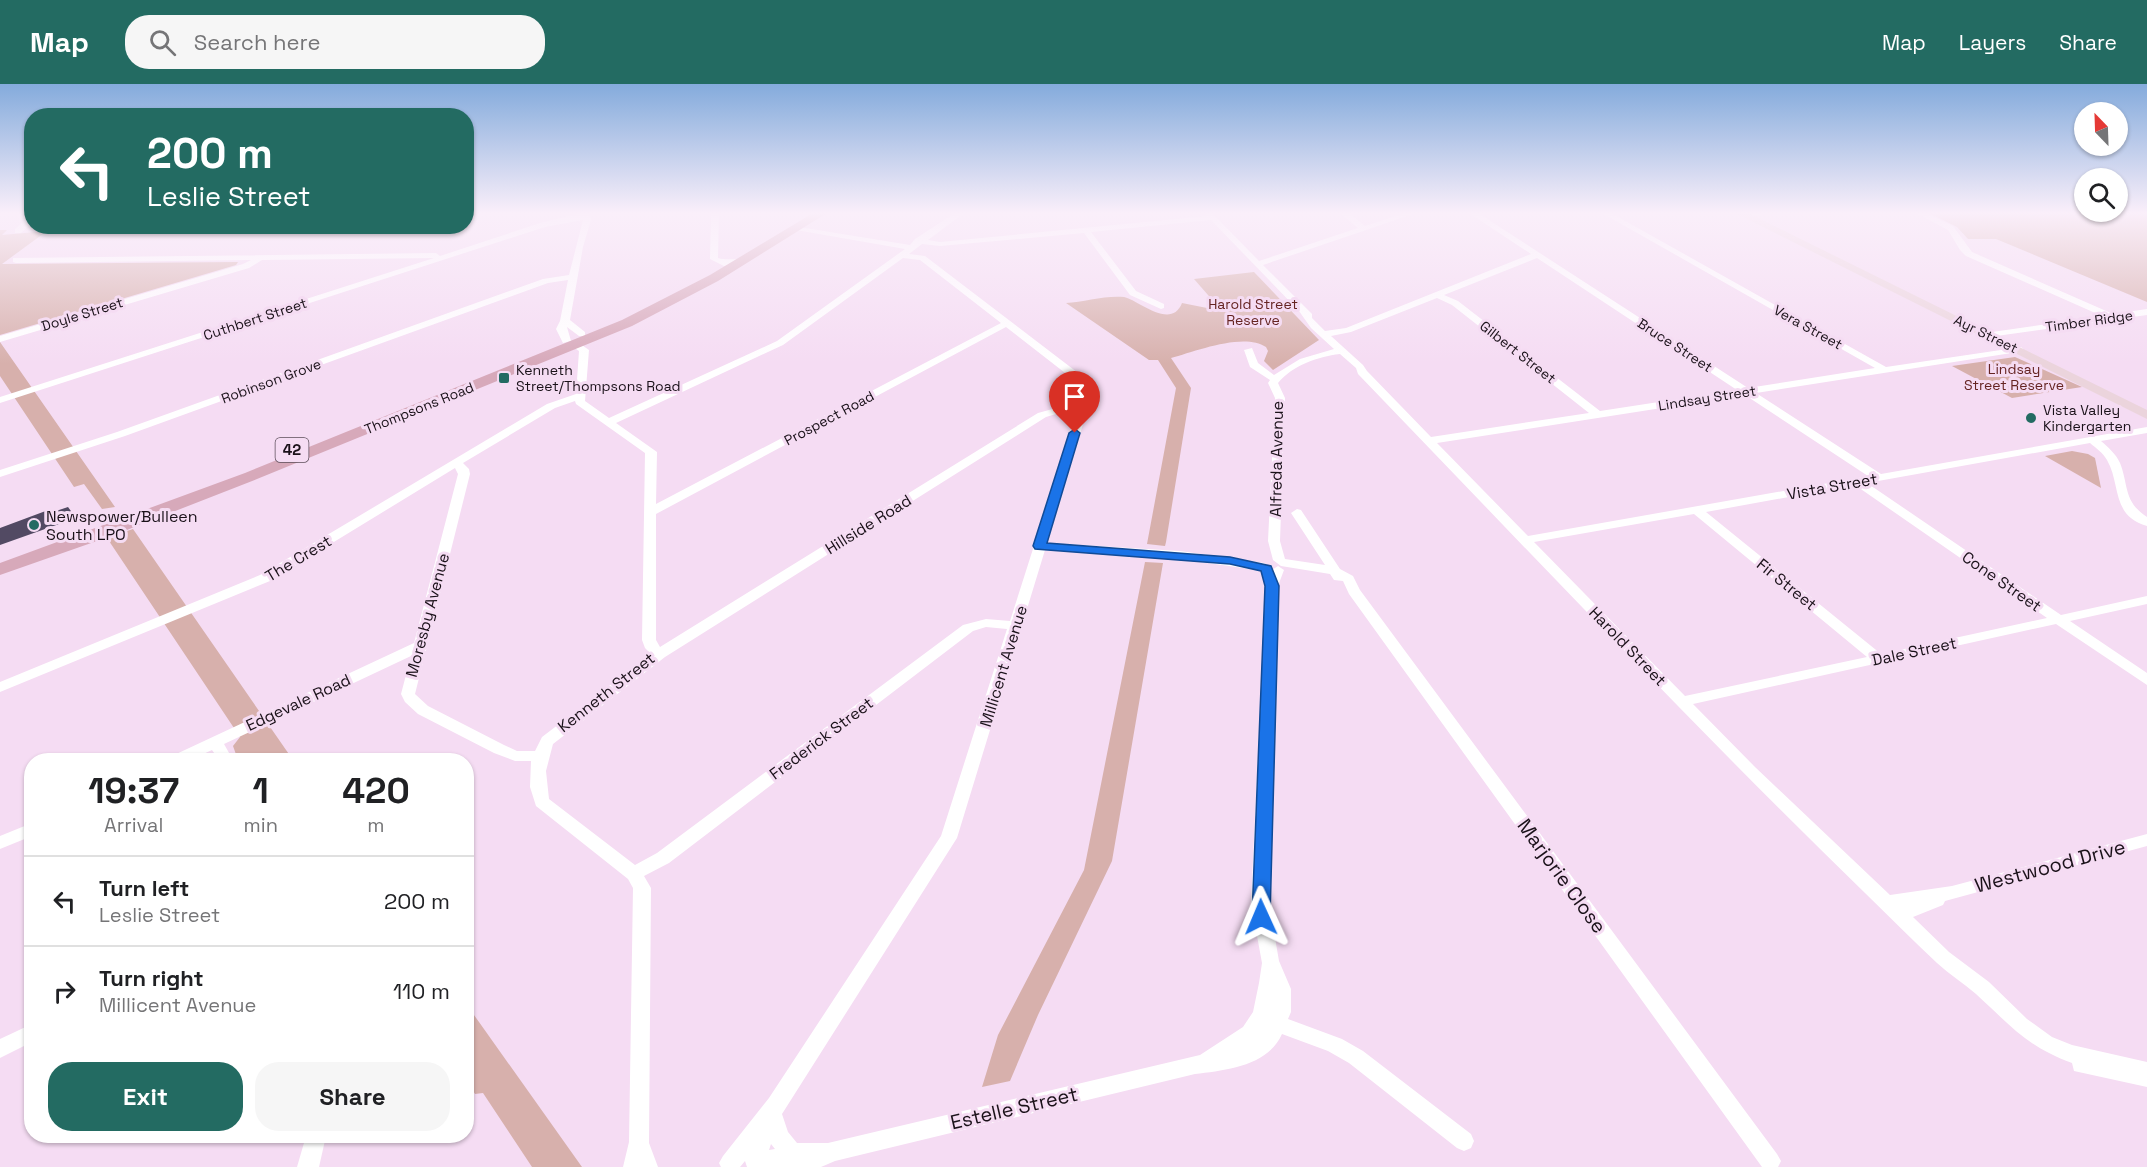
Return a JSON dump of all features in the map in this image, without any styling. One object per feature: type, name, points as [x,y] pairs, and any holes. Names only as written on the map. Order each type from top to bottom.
[{"type":"main road","name":"Thompsons Road","points":[[0,569],[231,484],[575,340],[649,305],[723,264]]},
{"type":"main road","name":"Thompsons Road","points":[[0,560],[232,475],[665,305],[732,264]]},
{"type":"street","name":"Doyle Street","points":[[0,339],[251,264]]},
{"type":"street","name":"Cuthbert Street","points":[[0,400],[424,264]]},
{"type":"street","points":[[575,264],[565,321],[560,332],[575,340]]},
{"type":"street","points":[[609,422],[780,343],[890,264]]},
{"type":"street","name":"Millicent Avenue","points":[[728,1165],[774,1110],[949,838],[1088,391],[1084,383],[927,264]]},
{"type":"street","points":[[1111,264],[1133,293],[1161,306]]},
{"type":"street","name":"Harold Street","points":[[1257,264],[1304,312],[1314,326],[1341,350],[1346,359],[1362,372],[1762,784],[1943,957]]},
{"type":"street","points":[[1325,334],[1351,333],[1361,324],[1515,264]]},
{"type":"street","name":"Bruce Street","points":[[1550,264],[1878,477]]},
{"type":"street","name":"Vera Street","points":[[1696,264],[1885,370]]},
{"type":"street","name":"Ayr Street","points":[[1843,264],[2147,414]]},
{"type":"street","points":[[1992,264],[2112,317]]},
{"type":"street","name":"Robinson Grove","points":[[0,474],[132,430],[541,284],[572,278]]},
{"type":"street","name":"Gilbert Street","points":[[1435,294],[1455,303],[1599,415]]},
{"type":"street","name":"Timber Ridge","points":[[1989,335],[2147,312]]},
{"type":"street","points":[[565,321],[575,340],[584,350],[579,396]]},
{"type":"street","name":"Prospect Road","points":[[651,512],[1006,324]]},
{"type":"street","name":"Alfreda Avenue","points":[[1250,350],[1249,356],[1260,372],[1275,379]]},
{"type":"street","name":"Alfreda Avenue","points":[[1272,565],[1280,398],[1273,386],[1275,379],[1307,359],[1322,353],[1341,350]]},
{"type":"street","name":"Lindsay Street","points":[[1428,441],[2014,350]]},
{"type":"street","name":"Kenneth Street","points":[[579,396],[582,404],[651,452],[649,640],[652,648],[660,654],[561,727],[547,741],[540,756],[537,787],[542,802],[634,874]]},
{"type":"street","name":"The Crest","points":[[0,687],[256,583],[551,406],[579,396]]},
{"type":"street","name":"Hillside Road","points":[[660,654],[1042,415],[1056,411],[1081,411]]},
{"type":"street","name":"Vista Street","points":[[1525,540],[2144,430]]},
{"type":"street","points":[[2091,439],[2114,464],[2120,495],[2125,505],[2147,522]]},
{"type":"street","name":"Moresby Avenue","points":[[456,463],[463,469],[464,474],[408,689],[410,699],[415,705],[509,754],[521,757],[540,756]]},
{"type":"street","name":"Cone Street","points":[[1857,481],[2147,680]]},
{"type":"street","name":"Fir Street","points":[[1697,510],[1878,658]]},
{"type":"street","name":"Marjorie Close","points":[[1297,513],[1327,554],[1334,571],[1354,591],[1770,1161]]},
{"type":"street","points":[[1040,543],[1314,567],[1334,571]]},
{"type":"street","points":[[1272,565],[1260,903],[1270,961],[1282,989],[1283,1001],[1271,1021],[1335,1045],[1356,1057],[1464,1141]]},
{"type":"street","name":"Dale Street","points":[[1682,702],[2147,600]]},
{"type":"street","name":"Frederick Street","points":[[634,874],[663,858],[968,628],[986,623],[1015,626]]},
{"type":"street","name":"Edgevale Road","points":[[192,753],[420,646]]},
{"type":"street","points":[[215,742],[222,753]]},
{"type":"street","points":[[0,843],[24,832]]},
{"type":"street","name":"Westwood Drive","points":[[1892,909],[2147,840]]},
{"type":"street","points":[[634,874],[642,888],[644,903],[639,1142],[634,1167]]},
{"type":"street","points":[[1943,957],[1982,988],[2020,1025],[2045,1043],[2071,1054],[2147,1071]]},
{"type":"street","points":[[1943,957],[1971,990],[2034,1046],[2062,1060],[2147,1078]]},
{"type":"street","name":"Estelle Street","points":[[728,1165],[743,1160],[758,1164],[795,1160],[1195,1065],[1247,1055],[1270,1039],[1271,1021]]},
{"type":"street","points":[[0,1049],[24,1036]]},
{"type":"street","points":[[774,1110],[779,1138],[795,1160]]},
{"type":"street","name":"Millicent Avenue","points":[[758,1164],[774,1110]]},
{"type":"street","points":[[639,1142],[647,1167]]},
{"type":"street","points":[[308,1167],[313,1143]]},
{"type":"green space","points":[[0,264],[237,264],[236,265],[0,335]]},
{"type":"green space","points":[[2055,264],[2147,264],[2147,302]]},
{"type":"green space","name":"Harold Street Reserve","points":[[1254,272],[1319,340],[1273,370],[1264,361],[1268,351],[1266,347],[1245,341],[1206,347],[1171,358],[1191,388],[1165,546],[1147,544],[1176,388],[1158,360],[1149,360],[1066,303],[1124,297],[1162,314],[1177,311],[1182,303],[1222,311],[1194,279]]},
{"type":"green space","points":[[0,342],[115,507],[102,509],[84,484],[74,487],[0,376]]},
{"type":"green space","name":"Lindsay Street Reserve","points":[[2015,357],[2082,387],[2012,398],[1952,366]]},
{"type":"green space","points":[[2072,451],[2095,458],[2101,488],[2045,456]]},
{"type":"green space","points":[[133,529],[288,753],[236,753],[233,746],[240,737],[107,538]]},
{"type":"green space","points":[[1145,562],[1163,563],[1112,861],[1038,1015],[1010,1081],[982,1087],[998,1035],[1084,870]]},
{"type":"green space","points":[[474,1015],[582,1167],[532,1167],[483,1093],[475,1094]]},
{"type":"building","points":[[68,507],[76,518],[0,545],[0,528],[51,509],[53,512]]},
{"type":"place","name":"Kenneth Street/Thompsons Road","points":[[504,378]]},
{"type":"place","name":"Vista Valley Kindergarten","points":[[2031,418]]},
{"type":"place","name":"Newspower/Bulleen South LPO","points":[[34,525]]},
{"type":"route","points":[[1075,433],[1040,546],[1230,561],[1266,569],[1272,586],[1261,917]]}]
